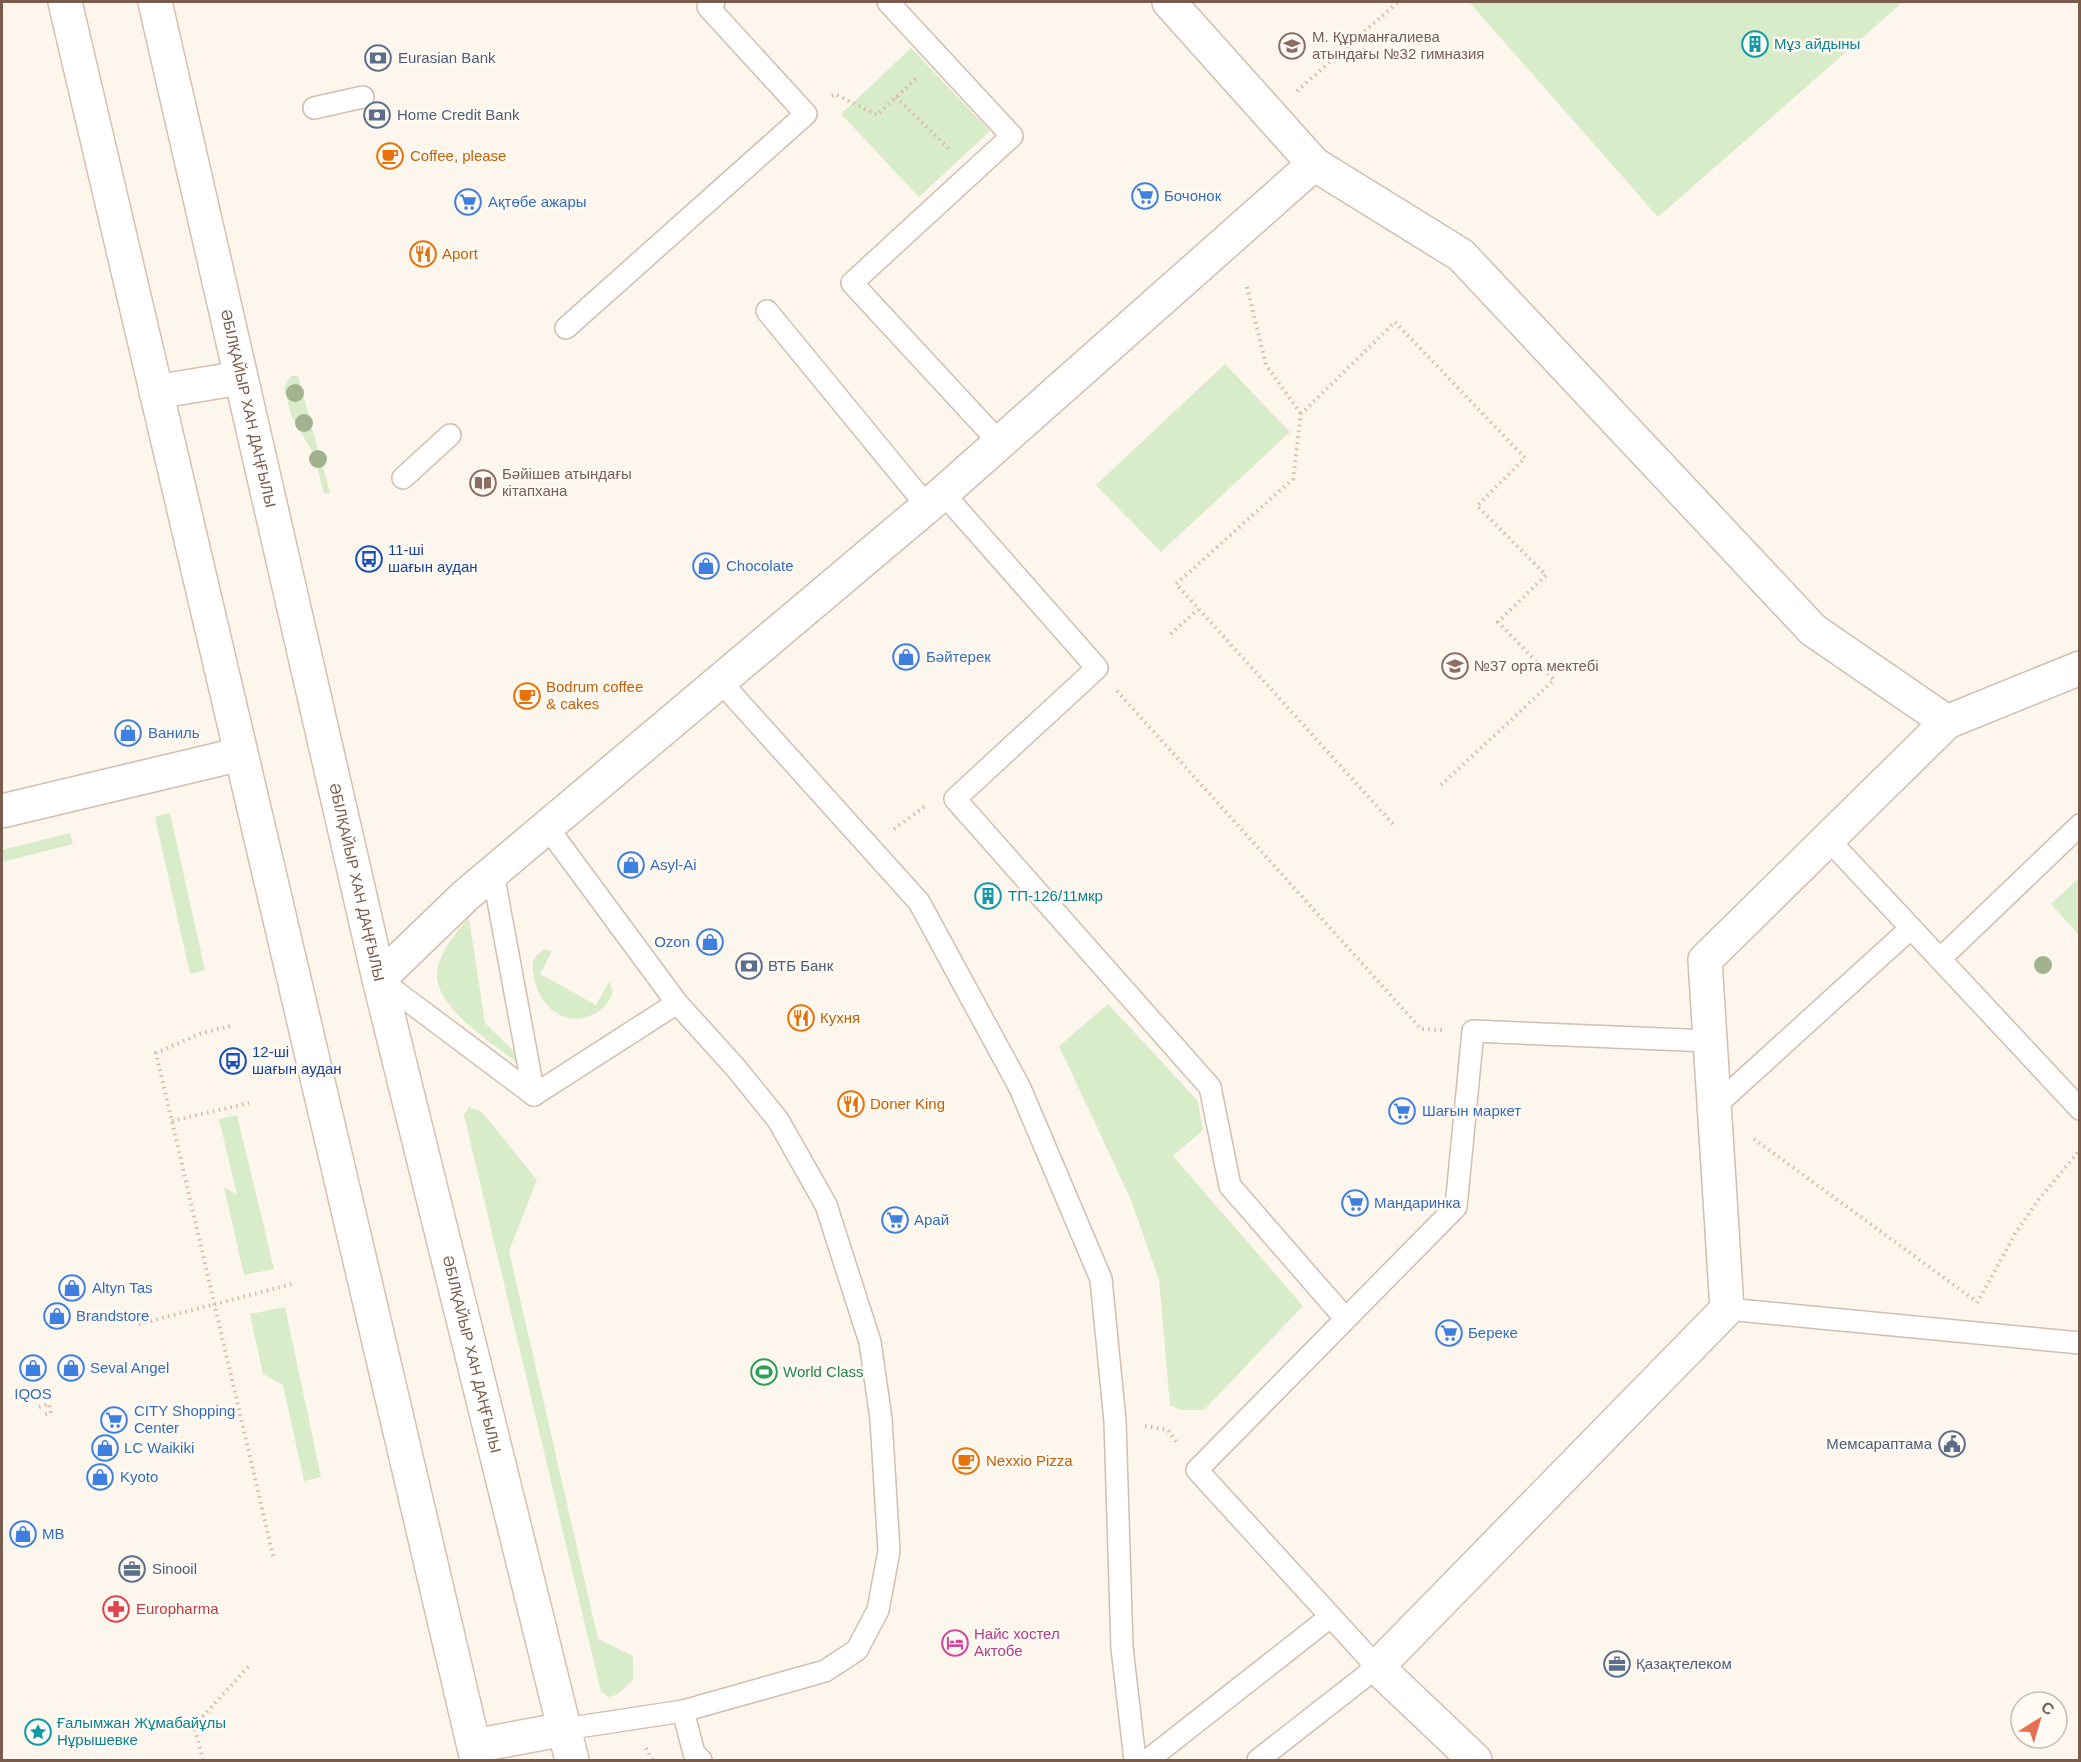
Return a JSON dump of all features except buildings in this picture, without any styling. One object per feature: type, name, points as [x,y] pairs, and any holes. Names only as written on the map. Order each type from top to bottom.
[{"type":"street","points":[[65,2],[475,1753],[565,1729]]},
{"type":"street","name":"ӘБІЛҚАЙЫР ХАН ДАҢҒЫЛЫ","points":[[155,2],[380,979],[572,1761]]},
{"type":"street","points":[[1168,2],[1314,164],[1461,255],[1813,630],[1947,722]]},
{"type":"street","points":[[380,979],[465,896],[935,500],[1314,164]]},
{"type":"street","points":[[156,392],[240,378]]},
{"type":"street","points":[[1475,1761],[1377,1667],[1727,1309],[1705,960],[1947,722],[2079,668]]},
{"type":"street","points":[[2,811],[241,753]]},
{"type":"lane","points":[[566,328],[806,114],[708,7],[714,2]]},
{"type":"lane","points":[[888,2],[1012,136],[852,283],[999,443]]},
{"type":"lane","points":[[314,108],[363,98]]},
{"type":"lane","points":[[767,312],[935,500],[1097,668],[955,799],[1210,1087],[1230,1186],[1345,1318]]},
{"type":"lane","points":[[403,478],[450,435]]},
{"type":"lane","points":[[720,681],[919,902],[1020,1088],[1101,1279],[1115,1421],[1122,1648],[1135,1761]]},
{"type":"lane","points":[[1940,959],[2079,825]]},
{"type":"lane","points":[[547,827],[677,1003],[735,1067],[778,1120],[826,1205],[870,1342],[881,1419],[889,1551],[878,1610],[857,1650],[825,1671],[683,1711],[565,1729]]},
{"type":"lane","points":[[1827,838],[2079,1109]]},
{"type":"lane","points":[[492,873],[534,1095]]},
{"type":"lane","points":[[1714,1107],[1911,928]]},
{"type":"lane","points":[[380,979],[534,1095]]},
{"type":"lane","points":[[534,1095],[677,1003]]},
{"type":"lane","points":[[1258,1761],[1377,1667],[1197,1470],[1456,1207],[1473,1031],[1709,1041]]},
{"type":"lane","points":[[1727,1309],[2079,1343]]},
{"type":"lane","points":[[1148,1761],[1330,1617]]},
{"type":"lane","points":[[683,1711],[694,1753],[701,1761]]},
{"type":"path","points":[[1270,115],[1398,2]]},
{"type":"path","points":[[806,114],[835,94],[877,115],[940,58]]},
{"type":"path","points":[[896,97],[972,172]]},
{"type":"path","points":[[1247,287],[1266,365],[1301,414]]},
{"type":"path","points":[[1394,824],[1176,584],[1293,479],[1301,414],[1395,322],[1525,458],[1477,506],[1546,575],[1498,622],[1554,680],[1441,785]]},
{"type":"path","points":[[1171,634],[1198,609]]},
{"type":"path","points":[[1097,668],[1421,1029],[1473,1031]]},
{"type":"path","points":[[870,847],[928,804],[955,799]]},
{"type":"path","points":[[231,1026],[202,1033],[156,1053],[274,1560]]},
{"type":"path","points":[[172,1121],[249,1103]]},
{"type":"path","points":[[1714,1107],[1771,1152],[1861,1215],[1977,1302]]},
{"type":"path","points":[[1961,1332],[2016,1234],[2033,1208],[2079,1150]]},
{"type":"path","points":[[139,1324],[292,1284]]},
{"type":"path","points":[[39,1407],[49,1404],[51,1413],[41,1415]]},
{"type":"path","points":[[1115,1421],[1168,1430],[1197,1470]]},
{"type":"path","points":[[203,1761],[194,1726],[249,1666]]},
{"type":"green space","points":[[1469,2],[1903,2],[1658,217]]},
{"type":"green space","points":[[911,48],[990,131],[919,197],[841,114]]},
{"type":"green space","points":[[1225,364],[1290,432],[1161,552],[1096,485]]},
{"type":"green space","points":[[291,376],[298,376],[330,493],[324,494],[314,455],[291,415],[284,387]]},
{"type":"green space","points":[[170,813],[205,970],[190,974],[155,817]]},
{"type":"green space","points":[[70,833],[73,844],[2,862],[2,850]]},
{"type":"green space","points":[[2079,878],[2079,935],[2051,904]]},
{"type":"green space","points":[[469,918],[485,1023],[521,1058],[518,1063],[481,1036],[455,1012],[439,987],[438,966],[444,951]]},
{"type":"green space","points":[[545,949],[552,951],[540,974],[596,1005],[609,982],[613,991],[606,1005],[592,1015],[573,1019],[556,1013],[549,1007],[538,991],[533,967],[537,954]]},
{"type":"green space","points":[[1108,1004],[1198,1101],[1203,1130],[1173,1156],[1303,1306],[1204,1410],[1181,1410],[1170,1405],[1159,1280],[1131,1200],[1059,1046]]},
{"type":"green space","points":[[469,1107],[482,1112],[537,1180],[509,1251],[598,1639],[633,1656],[633,1680],[618,1694],[609,1697],[601,1692],[464,1115]]},
{"type":"green space","points":[[237,1115],[274,1269],[244,1275],[224,1187],[237,1195],[219,1119]]},
{"type":"green space","points":[[285,1307],[321,1477],[304,1481],[283,1385],[263,1374],[250,1314]]},
{"type":"place","name":"Мұз айдыны","points":[[1755,44]]},
{"type":"place","name":"М. Құрманғалиева атындағы №32 гимназия","points":[[1292,46]]},
{"type":"place","name":"Eurasian Bank","points":[[378,58]]},
{"type":"place","name":"Home Credit Bank","points":[[377,115]]},
{"type":"place","name":"Coffee, please","points":[[390,156]]},
{"type":"place","name":"Бочонок","points":[[1145,196]]},
{"type":"place","name":"Ақтөбе ажары","points":[[468,202]]},
{"type":"place","name":"Aport","points":[[423,254]]},
{"type":"place","name":"Бәйішев атындағы кітапхана","points":[[483,483]]},
{"type":"place","name":"11-ші шағын аудан","points":[[369,559]]},
{"type":"place","name":"Chocolate","points":[[706,566]]},
{"type":"place","name":"Бәйтерек","points":[[906,657]]},
{"type":"place","name":"№37 орта мектебі","points":[[1455,666]]},
{"type":"place","name":"Bodrum coffee & cakes","points":[[527,696]]},
{"type":"place","name":"Ваниль","points":[[128,733]]},
{"type":"place","name":"Asyl-Ai","points":[[631,865]]},
{"type":"place","name":"ТП-126/11мкр","points":[[988,896]]},
{"type":"place","name":"Ozon","points":[[710,942]]},
{"type":"place","name":"ВТБ Банк","points":[[749,966]]},
{"type":"place","name":"Кухня","points":[[801,1018]]},
{"type":"place","name":"12-ші шағын аудан","points":[[233,1061]]},
{"type":"place","name":"Doner King","points":[[851,1104]]},
{"type":"place","name":"Шағын маркет","points":[[1402,1111]]},
{"type":"place","name":"Мандаринка","points":[[1355,1203]]},
{"type":"place","name":"Арай","points":[[895,1220]]},
{"type":"place","name":"Altyn Tas","points":[[72,1288]]},
{"type":"place","name":"Brandstore","points":[[57,1316]]},
{"type":"place","name":"Береке","points":[[1449,1333]]},
{"type":"place","name":"IQOS","points":[[33,1368]]},
{"type":"place","name":"Seval Angel","points":[[71,1368]]},
{"type":"place","name":"World Class","points":[[764,1372]]},
{"type":"place","name":"CITY Shopping Center","points":[[114,1420]]},
{"type":"place","name":"Мемсараптама","points":[[1952,1444]]},
{"type":"place","name":"LC Waikiki","points":[[105,1448]]},
{"type":"place","name":"Nexxio Pizza","points":[[966,1461]]},
{"type":"place","name":"Kyoto","points":[[100,1477]]},
{"type":"place","name":"MB","points":[[23,1534]]},
{"type":"place","name":"Sinooil","points":[[132,1569]]},
{"type":"place","name":"Europharma","points":[[116,1609]]},
{"type":"place","name":"Найс хостел Актобе","points":[[955,1643]]},
{"type":"place","name":"Қазақтелеком","points":[[1617,1664]]},
{"type":"place","name":"Ғалымжан Жұмабайұлы Нұрышевке","points":[[38,1732]]}]
